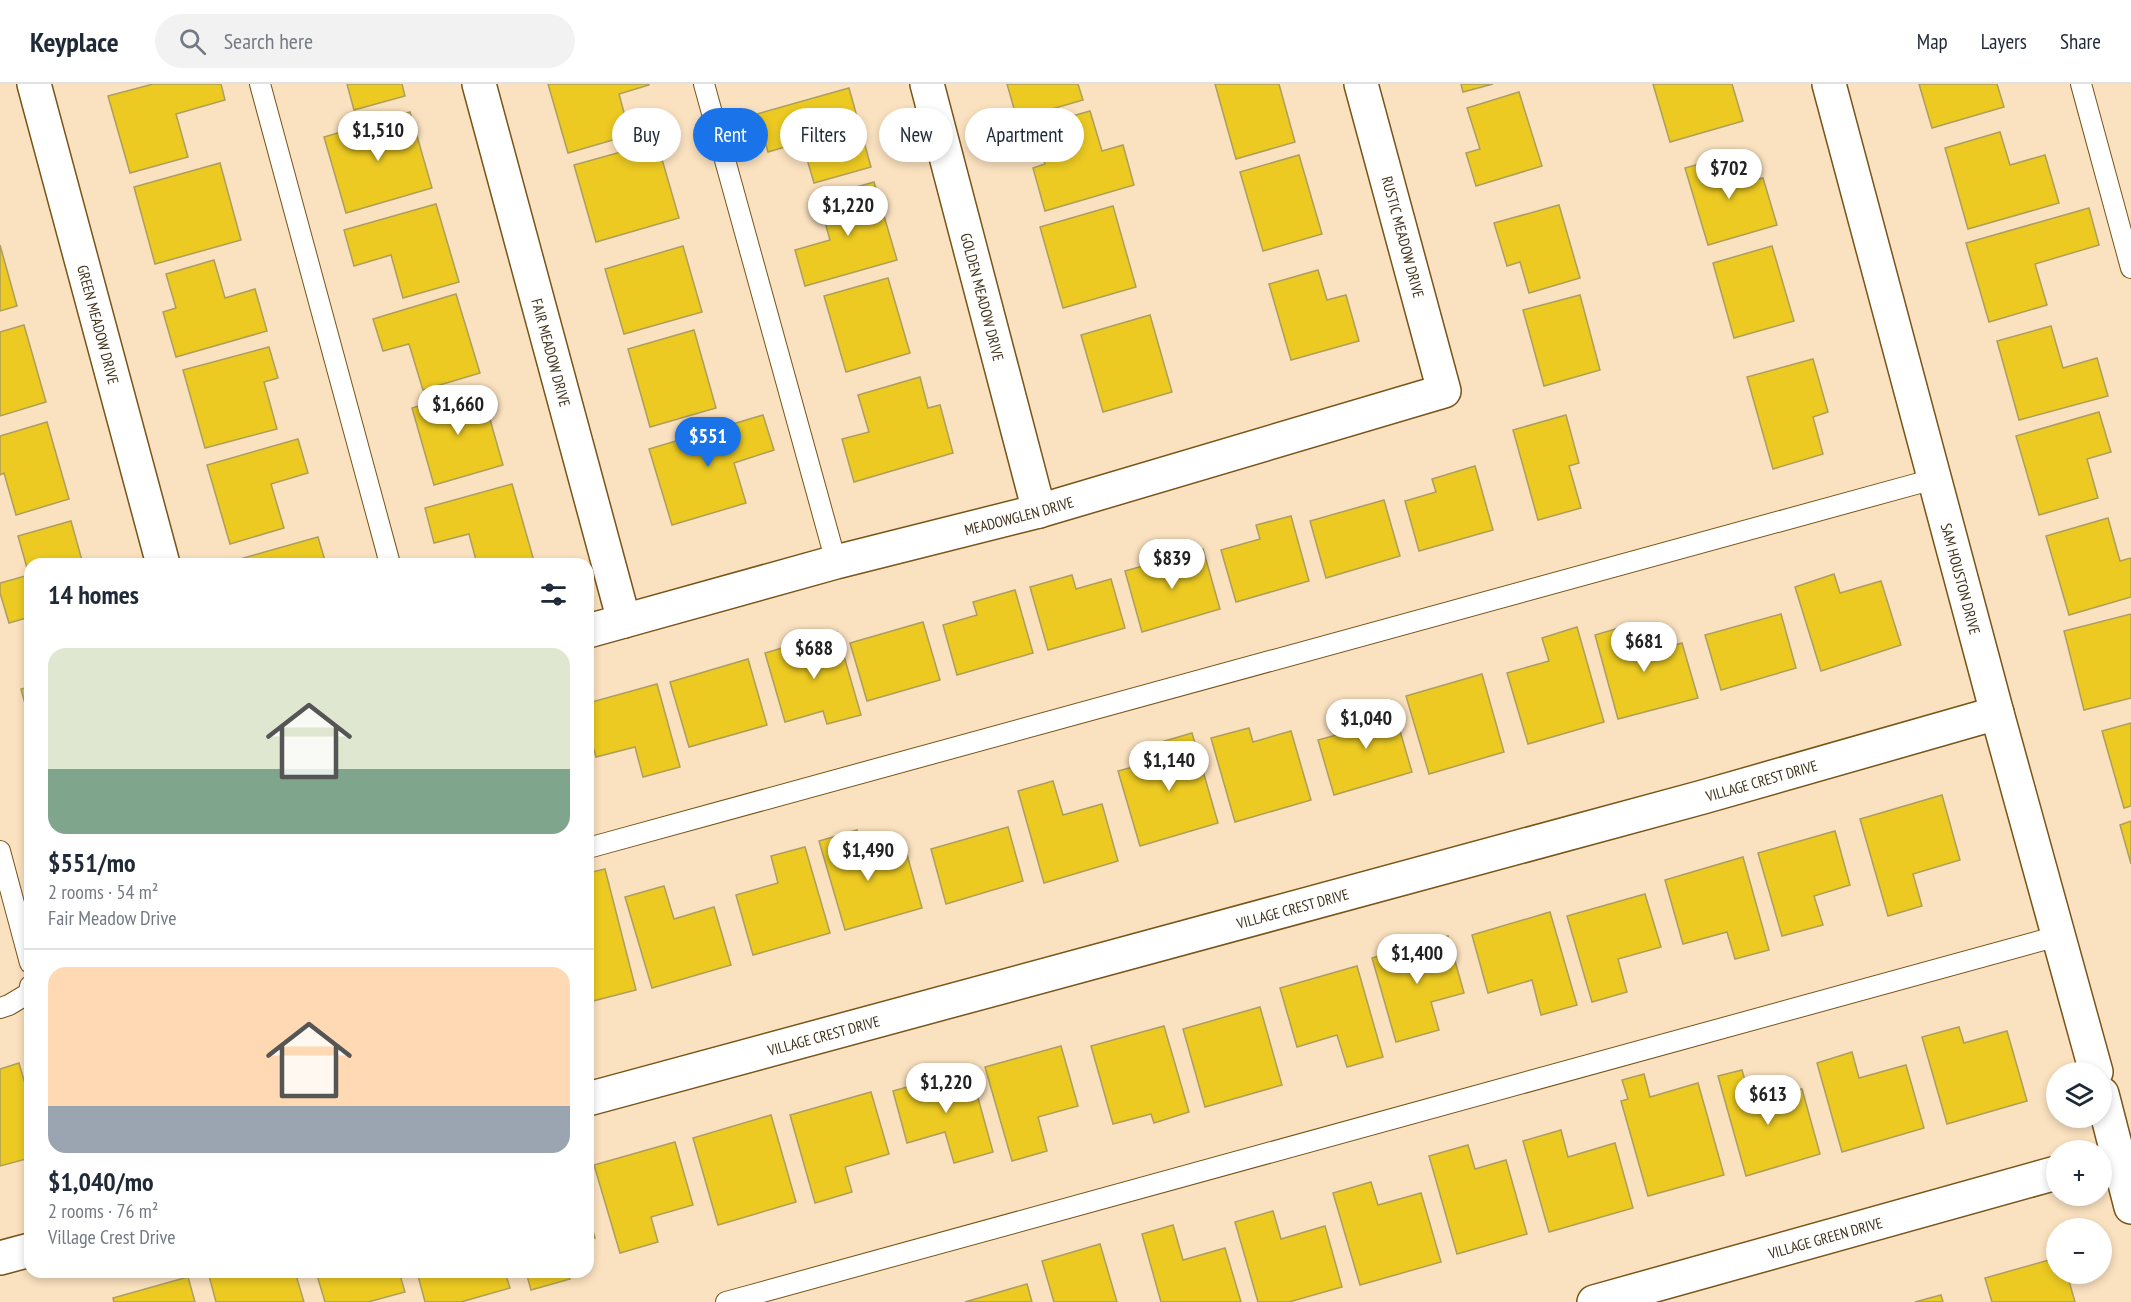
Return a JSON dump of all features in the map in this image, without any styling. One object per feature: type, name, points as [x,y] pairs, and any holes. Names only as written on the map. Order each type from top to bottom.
[{"type":"street","name":"GREEN MEADOW DRIVE","points":[[34,84],[161,558]]},
{"type":"street","name":"FAIR MEADOW DRIVE","points":[[479,84],[624,621]]},
{"type":"street","name":"GOLDEN MEADOW DRIVE","points":[[927,84],[1039,511]]},
{"type":"street","name":"RUSTIC MEADOW DRIVE","points":[[1361,84],[1444,391]]},
{"type":"street","name":"SAM HOUSTON DRIVE","points":[[1828,84],[1996,713],[2093,1062]]},
{"type":"street","name":"MEADOWGLEN DRIVE","points":[[594,629],[836,562],[1039,511],[1444,391]]},
{"type":"street","name":"VILLAGE CREST DRIVE","points":[[594,1097],[1691,800],[1996,713]]},
{"type":"street","points":[[2112,1163],[2131,1207]]},
{"type":"street","name":"VILLAGE GREEN DRIVE","points":[[1594,1302],[1656,1294],[2046,1176]]},
{"type":"street","points":[[0,1258],[24,1252]]},
{"type":"lane","points":[[260,84],[388,558]]},
{"type":"lane","points":[[704,84],[836,562]]},
{"type":"lane","points":[[2081,84],[2131,268]]},
{"type":"lane","points":[[594,846],[1934,479]]},
{"type":"lane","points":[[0,851],[24,941]]},
{"type":"lane","points":[[726,1302],[2058,936]]},
{"type":"lane","points":[[0,1008],[24,995]]},
{"type":"building","points":[[153,84],[221,84],[225,100],[176,114],[188,157],[130,173],[108,96]]},
{"type":"building","points":[[347,84],[402,84],[405,96],[354,110]]},
{"type":"building","points":[[548,84],[649,84],[619,94],[623,108],[612,108],[612,140],[568,153]]},
{"type":"building","points":[[1007,84],[1078,84],[1083,100],[1055,108],[1014,108]]},
{"type":"building","points":[[1215,84],[1279,84],[1295,142],[1236,159]]},
{"type":"building","points":[[1461,84],[1493,84],[1463,92]]},
{"type":"building","points":[[1653,84],[1732,84],[1743,121],[1670,142]]},
{"type":"building","points":[[1919,84],[1997,84],[2004,107],[1932,128]]},
{"type":"building","points":[[849,88],[855,108],[780,108],[780,148],[768,152],[768,111]]},
{"type":"building","points":[[1519,92],[1542,166],[1476,186],[1466,153],[1480,149],[1467,108]]},
{"type":"building","points":[[1090,111],[1102,151],[1123,145],[1134,185],[1045,211],[1033,168],[1045,164],[1044,162],[1084,162],[1084,113]]},
{"type":"building","points":[[410,112],[432,188],[346,213],[324,137]]},
{"type":"building","points":[[2000,132],[2010,165],[2045,155],[2059,203],[1968,229],[1945,148]]},
{"type":"building","points":[[867,153],[871,167],[814,183],[808,162],[867,162]]},
{"type":"building","points":[[1739,153],[1747,182],[1763,178],[1777,225],[1708,245],[1685,168]]},
{"type":"building","points":[[612,154],[612,162],[663,162],[679,218],[596,242],[574,165]]},
{"type":"building","points":[[1299,155],[1322,234],[1263,251],[1240,172]]},
{"type":"building","points":[[220,163],[241,240],[155,264],[134,187]]},
{"type":"building","points":[[874,182],[897,260],[805,286],[795,250],[830,240],[818,198]]},
{"type":"building","points":[[436,204],[459,282],[403,298],[391,255],[354,266],[344,230]]},
{"type":"building","points":[[1559,205],[1580,278],[1529,293],[1520,262],[1507,266],[1494,223]]},
{"type":"building","points":[[1113,206],[1136,287],[1063,308],[1040,227]]},
{"type":"building","points":[[2089,208],[2099,245],[2035,264],[2047,305],[1989,322],[1966,243]]},
{"type":"building","points":[[0,245],[17,306],[0,311]]},
{"type":"building","points":[[683,246],[702,312],[624,334],[605,269]]},
{"type":"building","points":[[1772,246],[1794,321],[1734,338],[1713,263]]},
{"type":"building","points":[[214,260],[225,298],[255,289],[267,331],[176,357],[163,312],[176,308],[166,274]]},
{"type":"building","points":[[1318,270],[1327,300],[1346,295],[1359,341],[1291,360],[1269,284]]},
{"type":"building","points":[[888,278],[910,353],[846,372],[824,296]]},
{"type":"building","points":[[456,294],[480,373],[423,390],[409,344],[383,351],[373,319]]},
{"type":"building","points":[[1580,295],[1600,370],[1544,386],[1523,310]]},
{"type":"building","points":[[1150,315],[1172,392],[1103,412],[1081,335]]},
{"type":"building","points":[[24,325],[46,402],[0,416],[0,332]]},
{"type":"building","points":[[2051,326],[2063,368],[2097,358],[2108,396],[2019,420],[1997,341]]},
{"type":"building","points":[[694,330],[716,408],[650,427],[628,349]]},
{"type":"building","points":[[269,347],[278,378],[264,382],[277,429],[205,448],[183,370]]},
{"type":"building","points":[[1813,359],[1828,412],[1813,417],[1823,454],[1773,469],[1747,377]]},
{"type":"building","points":[[920,377],[928,408],[940,405],[953,453],[854,482],[842,439],[869,432],[858,395]]},
{"type":"building","points":[[481,388],[503,465],[434,485],[412,408]]},
{"type":"building","points":[[2099,412],[2111,452],[2087,459],[2098,498],[2039,515],[2016,436]]},
{"type":"building","points":[[763,415],[774,450],[734,463],[746,503],[672,525],[649,449]]},
{"type":"building","points":[[1566,415],[1579,463],[1569,466],[1581,508],[1538,520],[1513,430]]},
{"type":"building","points":[[47,422],[69,499],[16,515],[4,473],[0,475],[0,436]]},
{"type":"building","points":[[298,439],[308,473],[271,484],[284,528],[230,544],[207,465]]},
{"type":"building","points":[[1475,466],[1493,530],[1419,551],[1405,501],[1436,492],[1432,479]]},
{"type":"building","points":[[512,484],[533,558],[475,558],[469,534],[434,543],[425,508]]},
{"type":"building","points":[[1384,500],[1400,556],[1326,578],[1310,521]]},
{"type":"building","points":[[1291,516],[1309,581],[1236,602],[1221,550],[1260,539],[1256,525]]},
{"type":"building","points":[[2108,518],[2120,561],[2131,558],[2131,597],[2069,615],[2046,536]]},
{"type":"building","points":[[71,521],[81,558],[24,558],[18,536]]},
{"type":"building","points":[[318,537],[324,558],[244,558]]},
{"type":"building","points":[[1203,549],[1220,609],[1142,632],[1125,571]]},
{"type":"building","points":[[1834,574],[1840,593],[1881,581],[1901,645],[1821,671],[1795,587]]},
{"type":"building","points":[[1072,575],[1076,589],[1111,579],[1125,628],[1048,650],[1030,587]]},
{"type":"building","points":[[24,576],[24,619],[9,623],[0,593],[0,583]]},
{"type":"building","points":[[1015,590],[1033,653],[957,675],[943,625],[977,615],[973,602]]},
{"type":"building","points":[[1781,614],[1796,668],[1721,690],[1705,635]]},
{"type":"building","points":[[2131,614],[2131,698],[2084,710],[2064,631]]},
{"type":"building","points":[[923,622],[940,680],[867,701],[850,643]]},
{"type":"building","points":[[1636,623],[1645,654],[1682,643],[1698,698],[1618,719],[1595,635]]},
{"type":"building","points":[[1577,627],[1604,722],[1528,744],[1507,673],[1549,661],[1542,638]]},
{"type":"building","points":[[837,632],[861,715],[827,724],[823,711],[785,722],[765,653]]},
{"type":"building","points":[[748,659],[767,725],[689,747],[670,682]]},
{"type":"building","points":[[1482,674],[1504,752],[1429,774],[1406,696]]},
{"type":"building","points":[[657,684],[680,767],[643,777],[635,747],[596,757],[594,701]]},
{"type":"building","points":[[1391,700],[1412,772],[1334,795],[1318,740],[1351,731],[1346,713]]},
{"type":"building","points":[[2131,723],[2131,806],[2124,808],[2102,731]]},
{"type":"building","points":[[1249,728],[1253,742],[1291,731],[1311,800],[1235,822],[1211,738]]},
{"type":"building","points":[[1192,733],[1218,823],[1140,846],[1118,771],[1155,761],[1151,745]]},
{"type":"building","points":[[1053,781],[1063,815],[1102,804],[1118,861],[1044,883],[1018,791]]},
{"type":"building","points":[[1942,795],[1960,860],[1913,874],[1922,906],[1888,916],[1860,819]]},
{"type":"building","points":[[2131,821],[2131,864],[2120,825]]},
{"type":"building","points":[[1008,827],[1023,881],[946,904],[931,849]]},
{"type":"building","points":[[857,830],[867,863],[906,851],[922,908],[845,930],[819,841]]},
{"type":"building","points":[[1835,831],[1850,885],[1814,896],[1823,925],[1782,936],[1758,853]]},
{"type":"building","points":[[805,847],[830,933],[753,955],[736,895],[778,883],[771,856]]},
{"type":"building","points":[[1743,857],[1769,950],[1735,959],[1727,932],[1683,944],[1665,880]]},
{"type":"building","points":[[605,869],[636,990],[594,1001],[594,872]]},
{"type":"building","points":[[664,886],[674,919],[714,907],[731,965],[652,988],[625,897]]},
{"type":"building","points":[[1645,894],[1661,947],[1618,959],[1627,992],[1592,1002],[1567,916]]},
{"type":"building","points":[[1550,912],[1577,1005],[1541,1015],[1532,980],[1488,993],[1472,935]]},
{"type":"building","points":[[1448,936],[1464,993],[1431,1002],[1439,1030],[1396,1042],[1372,958]]},
{"type":"building","points":[[1357,966],[1383,1057],[1347,1067],[1337,1035],[1297,1047],[1280,988]]},
{"type":"building","points":[[1260,1007],[1282,1085],[1205,1107],[1183,1029]]},
{"type":"building","points":[[1164,1026],[1189,1112],[1154,1123],[1151,1114],[1113,1124],[1091,1046]]},
{"type":"building","points":[[1959,1027],[1964,1043],[2007,1031],[2027,1101],[1947,1124],[1922,1037]]},
{"type":"building","points":[[1061,1046],[1078,1106],[1038,1117],[1047,1151],[1012,1161],[985,1067]]},
{"type":"building","points":[[1852,1052],[1859,1078],[1906,1065],[1924,1128],[1842,1152],[1817,1063]]},
{"type":"building","points":[[19,1063],[24,1080],[24,1160],[0,1166],[0,1069]]},
{"type":"building","points":[[970,1069],[993,1152],[954,1163],[945,1132],[907,1143],[893,1091]]},
{"type":"building","points":[[1742,1070],[1751,1102],[1802,1089],[1820,1154],[1746,1176],[1718,1076]]},
{"type":"building","points":[[1644,1074],[1650,1097],[1698,1083],[1724,1175],[1648,1196],[1621,1101],[1628,1099],[1622,1080]]},
{"type":"building","points":[[871,1092],[889,1154],[845,1167],[852,1192],[815,1203],[790,1115]]},
{"type":"building","points":[[771,1115],[796,1202],[718,1225],[693,1138]]},
{"type":"building","points":[[1561,1130],[1568,1157],[1615,1143],[1633,1208],[1549,1232],[1523,1141]]},
{"type":"building","points":[[675,1142],[693,1205],[651,1217],[658,1242],[620,1253],[594,1165]]},
{"type":"building","points":[[1468,1145],[1475,1169],[1506,1160],[1527,1234],[1457,1254],[1429,1156]]},
{"type":"building","points":[[1371,1182],[1378,1205],[1421,1193],[1441,1262],[1360,1285],[1333,1193]]},
{"type":"building","points":[[1273,1211],[1281,1239],[1325,1226],[1342,1287],[1289,1302],[1258,1302],[1235,1222]]},
{"type":"building","points":[[1173,1225],[1183,1260],[1225,1248],[1241,1302],[1161,1302],[1142,1234]]},
{"type":"building","points":[[1100,1244],[1117,1302],[1054,1302],[1042,1261]]},
{"type":"building","points":[[2046,1261],[2046,1284],[2070,1284],[2075,1302],[1992,1302],[1985,1278]]},
{"type":"building","points":[[188,1278],[195,1302],[114,1302],[113,1298]]},
{"type":"building","points":[[210,1278],[297,1278],[304,1302],[216,1302]]},
{"type":"building","points":[[318,1278],[401,1278],[405,1292],[368,1302],[325,1302]]},
{"type":"building","points":[[419,1278],[507,1278],[510,1288],[461,1302],[425,1302]]},
{"type":"building","points":[[528,1278],[570,1278],[570,1279],[531,1290]]},
{"type":"building","points":[[1027,1284],[1032,1302],[965,1302]]},
{"type":"building","points":[[1941,1295],[1943,1302],[1915,1302]]}]
